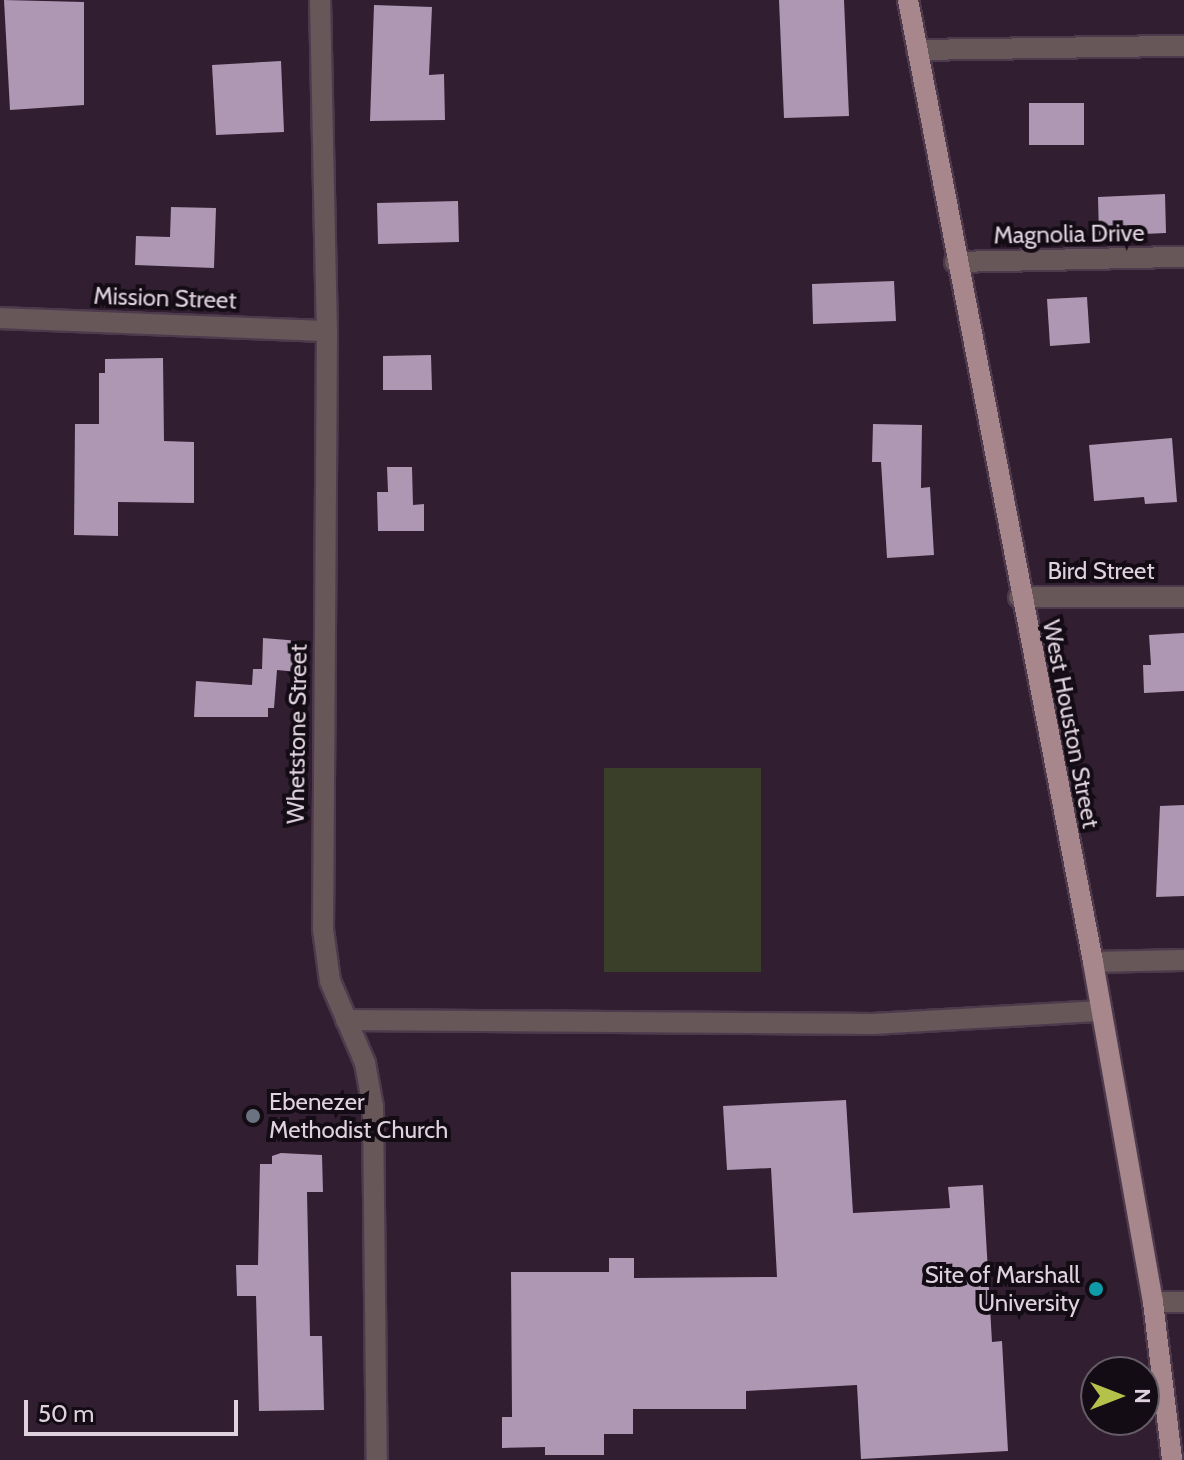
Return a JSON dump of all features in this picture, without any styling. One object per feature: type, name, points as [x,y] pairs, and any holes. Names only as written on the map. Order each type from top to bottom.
[{"type":"main road","name":"West Houston Street","points":[[908,0],[1019,597],[1093,962],[1153,1302],[1172,1460]]},
{"type":"street","name":"Whetstone Street","points":[[320,0],[327,331],[323,929],[330,981],[365,1063],[373,1107],[377,1460]]},
{"type":"street","points":[[917,50],[1184,46]]},
{"type":"street","name":"Magnolia Drive","points":[[955,262],[1184,257]]},
{"type":"street","name":"Mission Street","points":[[0,318],[327,331]]},
{"type":"street","name":"Bird Street","points":[[1019,597],[1184,597]]},
{"type":"street","points":[[1093,962],[1184,960]]},
{"type":"street","points":[[346,1020],[858,1024],[1101,1011]]},
{"type":"street","points":[[1153,1302],[1184,1302]]},
{"type":"green space","points":[[604,768],[761,768],[761,972],[604,972]]},
{"type":"building","points":[[4,0],[84,2],[84,105],[10,110]]},
{"type":"building","points":[[779,0],[844,0],[849,116],[784,118]]},
{"type":"building","points":[[374,5],[432,7],[429,75],[444,74],[445,120],[370,121]]},
{"type":"building","points":[[281,61],[284,132],[216,135],[212,65]]},
{"type":"building","points":[[1029,103],[1084,103],[1084,145],[1029,145]]},
{"type":"building","points":[[1165,194],[1166,233],[1099,236],[1098,197]]},
{"type":"building","points":[[458,201],[459,242],[378,244],[377,203]]},
{"type":"building","points":[[171,207],[216,208],[214,268],[135,265],[136,236],[170,237]]},
{"type":"building","points":[[894,281],[896,321],[813,324],[812,284]]},
{"type":"building","points":[[1087,297],[1090,343],[1050,346],[1047,299]]},
{"type":"building","points":[[431,355],[432,390],[383,390],[383,356]]},
{"type":"building","points":[[163,358],[164,441],[194,442],[194,503],[118,502],[118,536],[74,535],[75,424],[99,424],[99,373],[105,373],[105,359]]},
{"type":"building","points":[[873,424],[922,425],[921,488],[930,487],[934,555],[887,558],[881,462],[872,462]]},
{"type":"building","points":[[1172,438],[1177,502],[1145,504],[1144,497],[1094,501],[1089,445]]},
{"type":"building","points":[[387,467],[412,467],[413,505],[424,504],[424,531],[378,531],[377,492],[388,492]]},
{"type":"building","points":[[1184,633],[1184,691],[1144,693],[1143,665],[1151,665],[1149,635]]},
{"type":"building","points":[[263,638],[300,641],[298,672],[277,670],[274,708],[268,708],[268,717],[194,717],[196,681],[252,685],[253,669],[262,669]]},
{"type":"building","points":[[1184,805],[1184,896],[1156,897],[1160,806]]},
{"type":"building","points":[[846,1100],[853,1213],[950,1208],[948,1187],[983,1185],[992,1342],[1002,1341],[1008,1451],[861,1459],[857,1385],[746,1391],[746,1409],[633,1409],[633,1434],[604,1434],[604,1455],[545,1455],[545,1447],[502,1448],[502,1417],[512,1417],[511,1272],[609,1272],[609,1258],[634,1258],[634,1278],[777,1277],[771,1168],[727,1170],[723,1106]]},
{"type":"building","points":[[281,1153],[322,1155],[323,1192],[307,1192],[310,1336],[322,1336],[324,1410],[259,1411],[256,1296],[237,1296],[236,1265],[258,1265],[260,1164],[272,1164],[272,1156]]},
{"type":"place","name":"Ebenezer Methodist Church","points":[[253,1116]]},
{"type":"place","name":"Site of Marshall University","points":[[1096,1289]]}]
